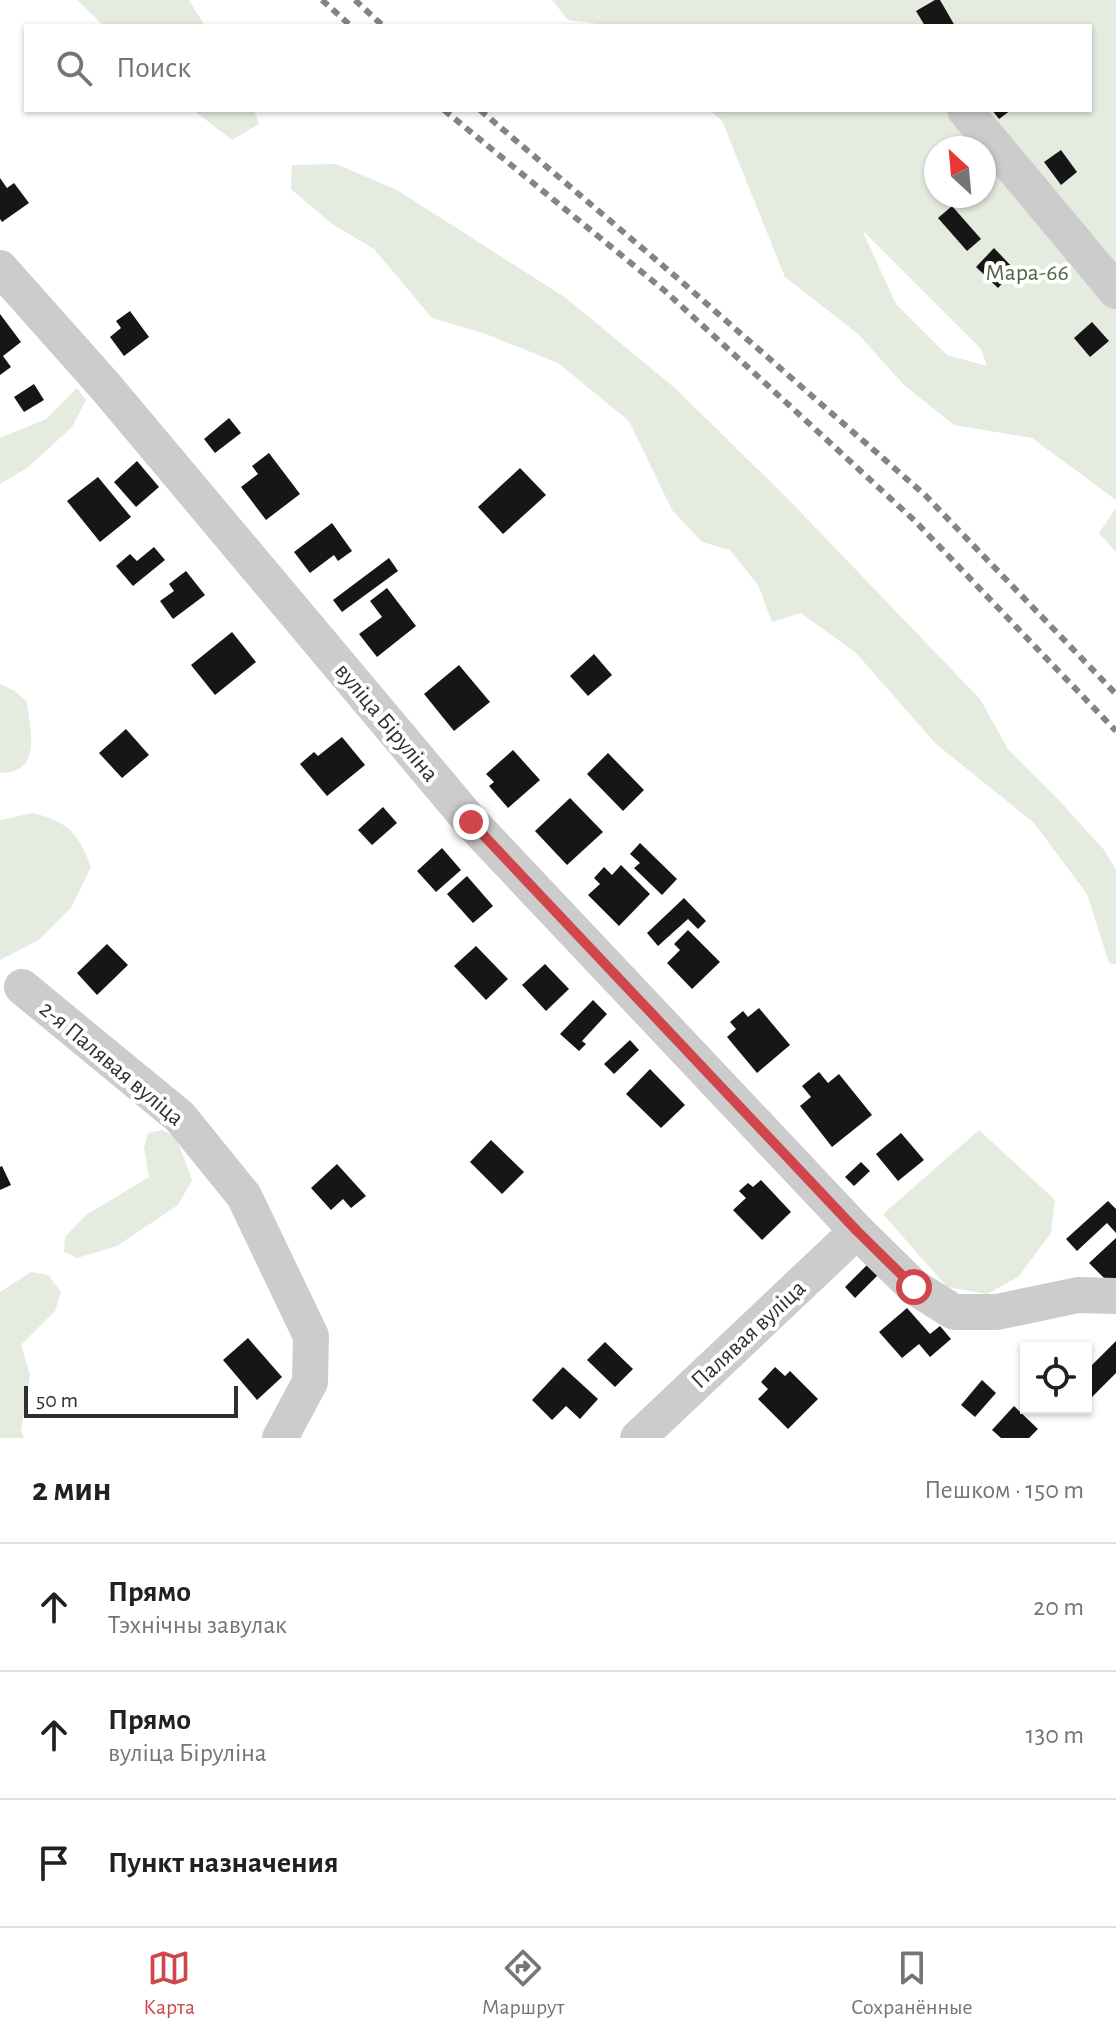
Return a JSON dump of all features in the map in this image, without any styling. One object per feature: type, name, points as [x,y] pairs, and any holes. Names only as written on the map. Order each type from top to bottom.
[{"type":"street","points":[[967,112],[1116,291]]},
{"type":"street","name":"вуліца Біруліна","points":[[0,268],[105,386],[471,822],[857,1231],[914,1287],[954,1312],[997,1312],[1078,1295],[1116,1296]]},
{"type":"street","name":"2-я Палявая вуліца","points":[[22,987],[180,1117],[244,1196],[311,1336],[310,1382],[280,1438]]},
{"type":"street","name":"Палявая вуліца","points":[[638,1438],[857,1231]]},
{"type":"green space","points":[[77,0],[189,0],[204,24],[102,24]]},
{"type":"green space","name":"Мара-66","points":[[552,0],[1116,0],[1116,500],[1032,438],[954,425],[905,386],[858,334],[785,277],[722,121],[712,112],[1092,112],[1092,24],[599,24],[568,20]],"holes":[[[862,230],[981,349],[987,366],[947,355],[896,304]]]},
{"type":"green space","points":[[196,112],[255,112],[259,124],[232,140]]},
{"type":"green space","points":[[336,164],[397,190],[566,298],[676,389],[788,499],[980,699],[1008,749],[1105,851],[1116,870],[1116,965],[1109,963],[1087,894],[1034,823],[936,744],[856,653],[801,613],[772,622],[758,585],[730,550],[702,542],[672,510],[629,421],[558,363],[486,334],[432,318],[374,249],[332,224],[291,189],[292,165]]},
{"type":"green space","points":[[77,388],[86,400],[72,427],[27,468],[0,484],[0,438],[46,419]]},
{"type":"green space","points":[[1116,508],[1116,552],[1099,533]]},
{"type":"green space","points":[[0,684],[15,691],[27,702],[31,748],[23,766],[0,773]]},
{"type":"green space","points":[[33,813],[56,821],[71,831],[91,867],[71,908],[39,940],[0,960],[0,820]]},
{"type":"green space","points":[[162,1130],[176,1137],[192,1180],[178,1205],[117,1246],[77,1258],[64,1252],[65,1237],[86,1215],[149,1177],[144,1148],[148,1133]]},
{"type":"green space","points":[[979,1130],[1055,1200],[1051,1233],[1018,1277],[987,1294],[947,1287],[883,1214]]},
{"type":"green space","points":[[31,1272],[48,1275],[61,1292],[55,1311],[21,1345],[30,1375],[21,1431],[24,1438],[0,1438],[0,1292]]},
{"type":"building","points":[[940,0],[954,24],[924,24],[916,11]]},
{"type":"building","points":[[994,112],[1008,112],[999,119]]},
{"type":"building","points":[[1061,150],[1077,172],[1061,185],[1044,162]]},
{"type":"building","points":[[0,178],[7,188],[14,183],[29,203],[2,222],[0,219]]},
{"type":"building","points":[[954,208],[981,239],[967,251],[938,218]]},
{"type":"building","points":[[994,248],[1015,270],[998,288],[976,267]]},
{"type":"building","points":[[130,311],[149,337],[124,356],[110,337],[121,328],[116,321]]},
{"type":"building","points":[[0,314],[21,342],[3,356],[11,367],[0,375]]},
{"type":"building","points":[[1092,322],[1109,341],[1090,357],[1074,338]]},
{"type":"building","points":[[34,384],[44,400],[24,412],[14,397]]},
{"type":"building","points":[[229,418],[241,433],[215,453],[204,439]]},
{"type":"building","points":[[269,453],[300,494],[266,520],[241,487],[258,474],[252,466]]},
{"type":"building","points":[[137,461],[159,487],[136,507],[114,482]]},
{"type":"building","points":[[520,468],[546,495],[503,534],[478,507]]},
{"type":"building","points":[[98,477],[131,517],[100,542],[67,501]]},
{"type":"building","points":[[332,523],[352,551],[338,561],[334,555],[310,573],[294,552]]},
{"type":"building","points":[[154,547],[165,560],[133,586],[116,566],[130,554],[137,561]]},
{"type":"building","points":[[389,558],[398,571],[342,612],[333,600]]},
{"type":"building","points":[[186,571],[205,595],[173,619],[160,601],[174,591],[169,584]]},
{"type":"building","points":[[387,588],[416,626],[377,657],[359,634],[382,617],[370,601]]},
{"type":"building","points":[[232,632],[256,662],[215,695],[191,665]]},
{"type":"building","points":[[594,654],[612,675],[588,696],[570,676]]},
{"type":"building","points":[[459,665],[490,702],[454,731],[424,694]]},
{"type":"building","points":[[126,729],[149,755],[122,778],[99,753]]},
{"type":"building","points":[[342,737],[365,765],[327,796],[300,764],[314,752],[318,756]]},
{"type":"building","points":[[513,750],[540,780],[508,808],[489,786],[494,782],[486,774]]},
{"type":"building","points":[[608,753],[644,790],[623,811],[587,774]]},
{"type":"building","points":[[570,798],[603,832],[567,865],[535,831]]},
{"type":"building","points":[[383,807],[397,823],[372,845],[358,830]]},
{"type":"building","points":[[640,843],[677,879],[662,895],[634,868],[640,863],[630,854]]},
{"type":"building","points":[[442,848],[461,870],[436,892],[417,871]]},
{"type":"building","points":[[621,865],[650,894],[619,926],[588,895],[600,884],[594,878],[604,867],[612,875]]},
{"type":"building","points":[[467,876],[493,906],[473,923],[447,894]]},
{"type":"building","points":[[684,898],[706,921],[698,929],[688,919],[658,946],[647,933]]},
{"type":"building","points":[[688,930],[720,962],[692,989],[667,963],[680,950],[674,944]]},
{"type":"building","points":[[107,944],[128,965],[97,995],[77,973]]},
{"type":"building","points":[[476,946],[508,979],[486,1000],[454,966]]},
{"type":"building","points":[[545,964],[569,989],[546,1011],[522,985]]},
{"type":"building","points":[[593,1000],[607,1014],[582,1041],[586,1044],[579,1051],[560,1034]]},
{"type":"building","points":[[759,1008],[790,1045],[757,1073],[727,1037],[736,1029],[730,1022],[743,1011],[748,1017]]},
{"type":"building","points":[[630,1040],[639,1050],[614,1074],[604,1064]]},
{"type":"building","points":[[650,1069],[685,1105],[661,1128],[626,1094]]},
{"type":"building","points":[[819,1072],[828,1083],[839,1074],[872,1115],[832,1147],[800,1106],[811,1097],[802,1086]]},
{"type":"building","points":[[901,1133],[924,1160],[898,1181],[876,1154]]},
{"type":"building","points":[[491,1140],[524,1172],[502,1194],[470,1162]]},
{"type":"building","points":[[861,1162],[870,1171],[854,1186],[845,1177]]},
{"type":"building","points":[[337,1164],[366,1196],[351,1208],[343,1199],[331,1210],[311,1188]]},
{"type":"building","points":[[0,1167],[11,1185],[0,1190]]},
{"type":"building","points":[[761,1180],[791,1212],[762,1240],[733,1210],[746,1198],[739,1191],[748,1183],[753,1187]]},
{"type":"building","points":[[1108,1201],[1116,1209],[1116,1233],[1107,1223],[1077,1251],[1066,1239]]},
{"type":"building","points":[[1116,1238],[1116,1284],[1113,1287],[1089,1263]]},
{"type":"building","points":[[871,1261],[881,1272],[855,1298],[845,1287]]},
{"type":"building","points":[[907,1308],[930,1334],[940,1326],[951,1339],[930,1357],[919,1344],[902,1358],[879,1332]]},
{"type":"building","points":[[248,1338],[282,1377],[257,1400],[223,1360]]},
{"type":"building","points":[[1116,1341],[1116,1373],[1092,1397],[1092,1365]]},
{"type":"building","points":[[605,1342],[633,1369],[615,1387],[587,1360]]},
{"type":"building","points":[[563,1367],[598,1399],[580,1419],[566,1406],[552,1420],[532,1400]]},
{"type":"building","points":[[775,1367],[785,1376],[790,1371],[818,1399],[788,1429],[758,1399],[768,1389],[761,1382]]},
{"type":"building","points":[[982,1380],[996,1393],[975,1417],[961,1405]]},
{"type":"building","points":[[1014,1406],[1038,1429],[1029,1438],[1001,1438],[992,1430]]},
{"type":"railway","points":[[322,0],[349,24]]},
{"type":"railway","points":[[355,0],[381,24]]},
{"type":"railway","points":[[446,112],[665,291],[915,521],[1116,731]]},
{"type":"railway","points":[[482,112],[925,495],[1116,694]]},
{"type":"route","points":[[471,822],[857,1231],[914,1287]]}]
